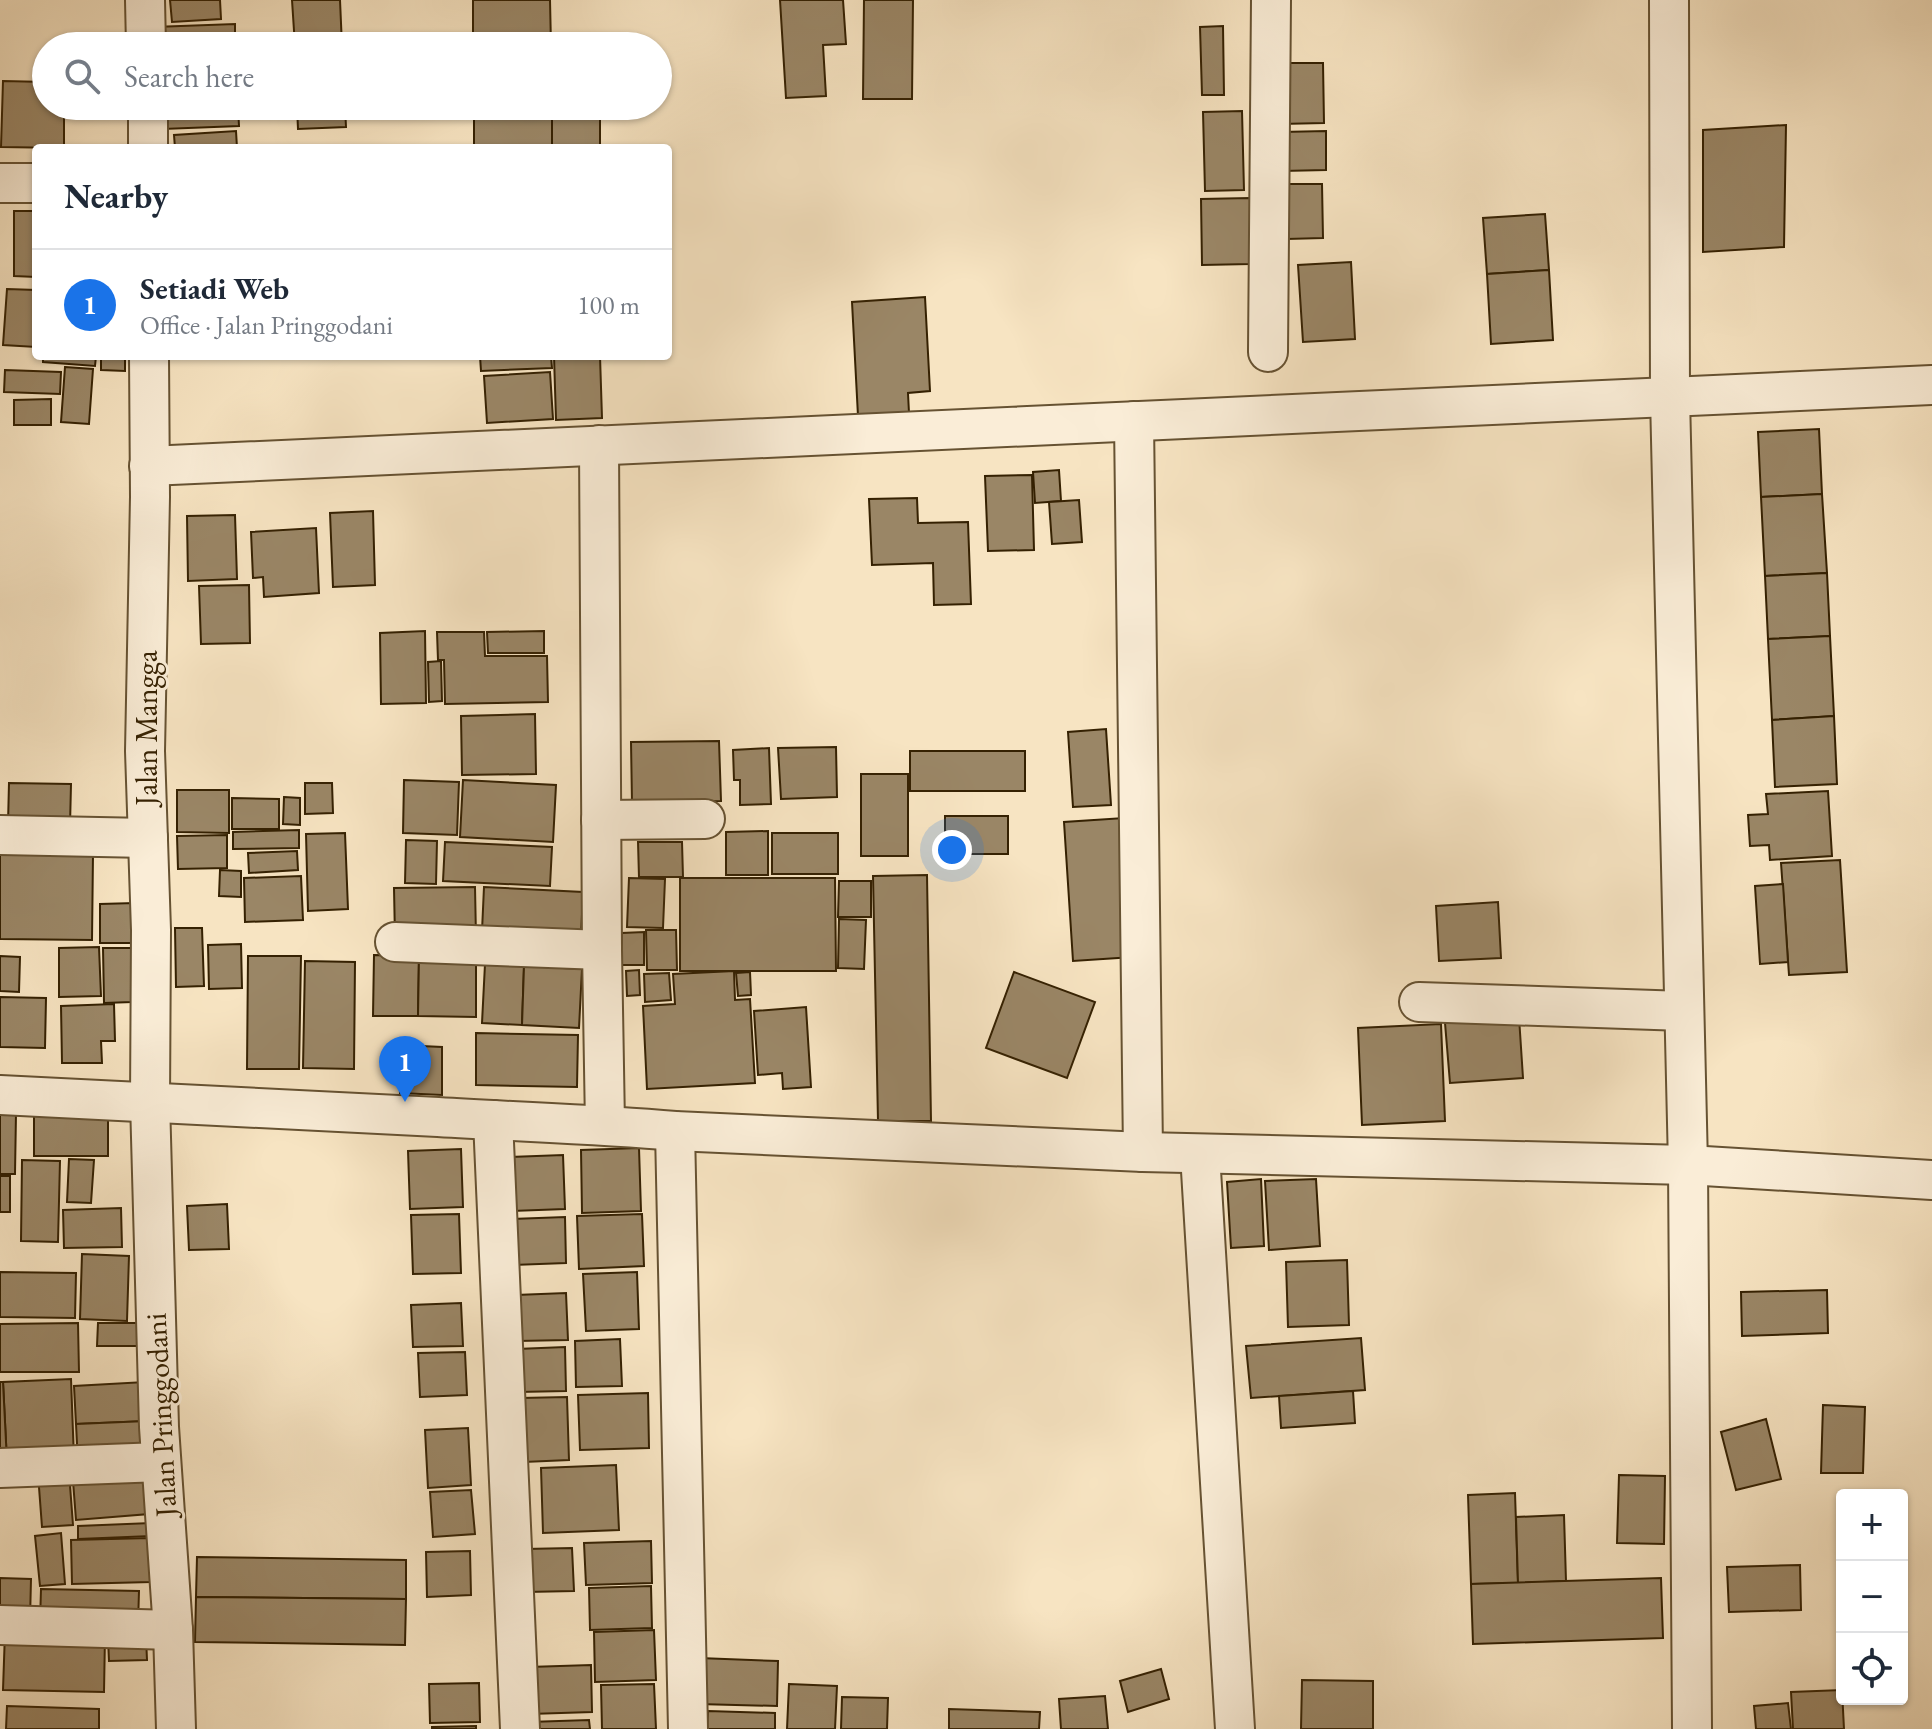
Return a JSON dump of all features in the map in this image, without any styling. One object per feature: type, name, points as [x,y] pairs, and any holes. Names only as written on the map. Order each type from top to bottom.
[{"type":"street","points":[[145,0],[146,32]]},
{"type":"street","points":[[1268,352],[1271,0]]},
{"type":"street","points":[[1669,0],[1670,397],[1688,1165],[1692,1729]]},
{"type":"street","points":[[148,120],[148,144]]},
{"type":"street","points":[[0,183],[32,183]]},
{"type":"street","name":"Jalan Mangga","points":[[149,360],[150,497],[145,751],[151,930],[150,1101]]},
{"type":"street","points":[[149,466],[1932,385]]},
{"type":"street","points":[[1134,421],[1143,1152]]},
{"type":"street","points":[[599,445],[605,1125]]},
{"type":"street","points":[[601,820],[705,819]]},
{"type":"street","points":[[0,835],[148,838]]},
{"type":"street","points":[[395,942],[602,950]]},
{"type":"street","points":[[1419,1002],[1684,1011]]},
{"type":"street","points":[[0,1095],[1143,1152],[1688,1165],[1932,1180]]},
{"type":"street","name":"Jalan Pringgodani","points":[[150,1101],[161,1462],[173,1630],[176,1729]]},
{"type":"street","points":[[493,1120],[520,1729]]},
{"type":"street","points":[[675,1131],[688,1729]]},
{"type":"street","points":[[1200,1154],[1235,1729]]},
{"type":"street","points":[[0,1468],[161,1462]]},
{"type":"street","points":[[0,1625],[173,1630]]},
{"type":"building","points":[[170,0],[220,0],[221,19],[172,22]]},
{"type":"building","points":[[292,0],[340,0],[341,32],[294,32]]},
{"type":"building","points":[[473,0],[550,0],[551,32],[473,32]]},
{"type":"building","points":[[780,0],[843,0],[846,44],[823,45],[826,96],[786,98]]},
{"type":"building","points":[[864,0],[913,0],[912,99],[863,99]]},
{"type":"building","points":[[235,24],[235,32],[154,32],[154,27]]},
{"type":"building","points":[[1223,26],[1224,95],[1202,95],[1200,27]]},
{"type":"building","points":[[1280,63],[1323,63],[1324,123],[1280,124]]},
{"type":"building","points":[[3,81],[32,82],[32,120],[64,120],[64,144],[1,147]]},
{"type":"building","points":[[1242,111],[1244,190],[1205,191],[1203,112]]},
{"type":"building","points":[[163,120],[239,120],[239,126],[163,129]]},
{"type":"building","points":[[298,120],[346,120],[346,127],[298,129]]},
{"type":"building","points":[[474,120],[552,120],[552,144],[474,144]]},
{"type":"building","points":[[552,120],[600,120],[600,144],[552,144]]},
{"type":"building","points":[[1786,125],[1784,247],[1703,252],[1703,130]]},
{"type":"building","points":[[236,131],[237,144],[175,144],[174,135]]},
{"type":"building","points":[[1326,131],[1326,170],[1282,171],[1281,132]]},
{"type":"building","points":[[1286,184],[1322,184],[1323,238],[1287,239]]},
{"type":"building","points":[[1250,198],[1250,264],[1202,265],[1201,199]]},
{"type":"building","points":[[14,211],[32,211],[32,277],[14,276]]},
{"type":"building","points":[[1545,214],[1549,270],[1487,274],[1483,218]]},
{"type":"building","points":[[1351,262],[1355,339],[1303,342],[1298,265]]},
{"type":"building","points":[[1549,270],[1553,340],[1491,344],[1487,274]]},
{"type":"building","points":[[7,289],[32,290],[32,347],[3,345]]},
{"type":"building","points":[[925,297],[930,391],[908,393],[909,413],[858,416],[852,302]]},
{"type":"building","points":[[43,360],[96,360],[95,366]]},
{"type":"building","points":[[101,360],[125,360],[125,371],[101,370]]},
{"type":"building","points":[[480,360],[551,360],[552,368],[481,371]]},
{"type":"building","points":[[554,360],[600,360],[602,418],[556,420]]},
{"type":"building","points":[[65,367],[93,369],[89,424],[61,422]]},
{"type":"building","points":[[5,370],[61,372],[60,394],[4,392]]},
{"type":"building","points":[[550,372],[553,419],[487,423],[484,376]]},
{"type":"building","points":[[51,399],[51,425],[14,425],[14,400]]},
{"type":"building","points":[[1819,429],[1822,494],[1761,497],[1758,432]]},
{"type":"building","points":[[1059,470],[1061,501],[1035,503],[1033,472]]},
{"type":"building","points":[[1032,475],[1034,550],[988,551],[985,476]]},
{"type":"building","points":[[1822,494],[1827,573],[1765,576],[1761,497]]},
{"type":"building","points":[[917,498],[918,523],[968,522],[971,604],[934,605],[933,563],[872,565],[869,499]]},
{"type":"building","points":[[1079,500],[1082,542],[1052,544],[1049,502]]},
{"type":"building","points":[[373,511],[375,585],[333,587],[330,513]]},
{"type":"building","points":[[235,515],[237,579],[188,581],[187,516]]},
{"type":"building","points":[[316,528],[319,593],[264,597],[263,577],[253,578],[251,532]]},
{"type":"building","points":[[1827,573],[1830,636],[1768,639],[1765,576]]},
{"type":"building","points":[[249,585],[250,643],[201,644],[199,586]]},
{"type":"building","points":[[425,631],[426,703],[381,704],[380,633]]},
{"type":"building","points":[[544,631],[544,653],[488,653],[487,632]]},
{"type":"building","points":[[437,632],[484,632],[485,656],[547,656],[548,702],[445,704],[444,660],[438,660]]},
{"type":"building","points":[[1830,636],[1834,716],[1772,720],[1768,639]]},
{"type":"building","points":[[441,661],[442,701],[429,702],[428,662]]},
{"type":"building","points":[[535,714],[536,774],[462,775],[461,716]]},
{"type":"building","points":[[1834,716],[1837,784],[1775,787],[1772,720]]},
{"type":"building","points":[[1106,729],[1111,805],[1073,807],[1068,732]]},
{"type":"building","points":[[719,741],[721,801],[632,803],[631,742]]},
{"type":"building","points":[[836,747],[837,797],[781,799],[778,748]]},
{"type":"building","points":[[769,748],[771,804],[740,805],[740,780],[734,780],[733,750]]},
{"type":"building","points":[[910,751],[1025,751],[1025,791],[910,791]]},
{"type":"building","points":[[861,774],[908,774],[908,856],[861,856]]},
{"type":"building","points":[[404,780],[459,782],[457,835],[403,833]]},
{"type":"building","points":[[463,780],[556,785],[553,842],[460,837]]},
{"type":"building","points":[[9,783],[71,784],[70,826],[8,824]]},
{"type":"building","points":[[305,783],[332,783],[333,813],[305,814]]},
{"type":"building","points":[[177,790],[229,790],[229,833],[177,832]]},
{"type":"building","points":[[1828,791],[1832,856],[1770,860],[1769,845],[1750,846],[1748,815],[1768,814],[1766,794]]},
{"type":"building","points":[[284,797],[300,798],[300,825],[283,824]]},
{"type":"building","points":[[232,798],[279,799],[279,829],[232,829]]},
{"type":"building","points":[[945,816],[1008,816],[1008,854],[945,854]]},
{"type":"building","points":[[1124,818],[1133,957],[1073,961],[1064,822]]},
{"type":"building","points":[[299,830],[299,848],[233,849],[233,832]]},
{"type":"building","points":[[768,831],[768,875],[726,875],[726,832]]},
{"type":"building","points":[[345,833],[348,909],[308,911],[306,834]]},
{"type":"building","points":[[772,833],[838,833],[838,874],[772,874]]},
{"type":"building","points":[[227,835],[227,868],[178,869],[177,836]]},
{"type":"building","points":[[406,840],[437,841],[436,884],[405,883]]},
{"type":"building","points":[[445,842],[552,847],[550,886],[443,881]]},
{"type":"building","points":[[638,842],[682,842],[683,877],[639,877]]},
{"type":"building","points":[[297,851],[298,870],[249,873],[248,853]]},
{"type":"building","points":[[0,852],[93,854],[92,940],[0,939]]},
{"type":"building","points":[[1840,860],[1847,972],[1789,975],[1781,863]]},
{"type":"building","points":[[220,870],[241,871],[241,897],[219,896]]},
{"type":"building","points":[[927,875],[931,1121],[878,1121],[873,876]]},
{"type":"building","points":[[301,876],[303,920],[245,922],[244,878]]},
{"type":"building","points":[[629,878],[665,879],[663,928],[627,927]]},
{"type":"building","points":[[680,878],[835,878],[836,971],[680,971]]},
{"type":"building","points":[[839,881],[871,881],[871,917],[838,917]]},
{"type":"building","points":[[1783,884],[1788,962],[1760,964],[1755,886]]},
{"type":"building","points":[[475,887],[476,937],[395,938],[394,888]]},
{"type":"building","points":[[484,887],[583,892],[581,936],[482,931]]},
{"type":"building","points":[[1498,902],[1501,958],[1439,961],[1436,906]]},
{"type":"building","points":[[135,903],[135,943],[100,943],[100,904]]},
{"type":"building","points":[[839,919],[866,920],[864,969],[838,968]]},
{"type":"building","points":[[175,928],[202,928],[204,986],[176,987]]},
{"type":"building","points":[[646,930],[676,930],[677,970],[647,970]]},
{"type":"building","points":[[644,932],[644,965],[622,965],[622,933]]},
{"type":"building","points":[[241,944],[242,988],[209,989],[208,945]]},
{"type":"building","points":[[99,947],[101,996],[59,997],[59,948]]},
{"type":"building","points":[[103,948],[132,948],[132,1002],[104,1003]]},
{"type":"building","points":[[374,955],[419,956],[418,1016],[373,1016]]},
{"type":"building","points":[[0,956],[20,957],[19,992],[0,991]]},
{"type":"building","points":[[248,956],[301,956],[299,1069],[247,1069]]},
{"type":"building","points":[[419,956],[476,957],[476,1017],[418,1016]]},
{"type":"building","points":[[305,961],[355,962],[354,1069],[303,1068]]},
{"type":"building","points":[[485,964],[524,966],[522,1025],[482,1023]]},
{"type":"building","points":[[524,966],[582,969],[579,1028],[522,1025]]},
{"type":"building","points":[[639,970],[640,995],[627,996],[626,971]]},
{"type":"building","points":[[734,971],[735,1000],[750,999],[755,1083],[647,1089],[643,1006],[675,1004],[673,974]]},
{"type":"building","points":[[750,972],[751,995],[738,996],[736,973]]},
{"type":"building","points":[[1014,972],[1095,1002],[1067,1078],[986,1048]]},
{"type":"building","points":[[669,973],[671,1000],[645,1002],[644,974]]},
{"type":"building","points":[[0,997],[46,998],[45,1048],[0,1047]]},
{"type":"building","points":[[114,1004],[115,1041],[101,1041],[102,1063],[62,1063],[61,1006]]},
{"type":"building","points":[[806,1007],[811,1087],[783,1089],[782,1073],[758,1075],[754,1011]]},
{"type":"building","points":[[1519,1017],[1523,1078],[1450,1083],[1445,1023]]},
{"type":"building","points":[[1441,1024],[1445,1121],[1362,1125],[1358,1028]]},
{"type":"building","points":[[476,1033],[578,1035],[577,1087],[476,1085]]},
{"type":"building","points":[[399,1045],[442,1047],[442,1095],[400,1093]]},
{"type":"building","points":[[0,1113],[16,1113],[15,1174],[0,1174]]},
{"type":"building","points":[[34,1114],[108,1115],[108,1156],[34,1156]]},
{"type":"building","points":[[639,1148],[641,1211],[582,1213],[581,1150]]},
{"type":"building","points":[[461,1149],[463,1207],[410,1209],[408,1151]]},
{"type":"building","points":[[563,1155],[565,1209],[512,1211],[510,1157]]},
{"type":"building","points":[[69,1159],[94,1160],[91,1203],[67,1202]]},
{"type":"building","points":[[22,1160],[60,1161],[58,1242],[21,1241]]},
{"type":"building","points":[[0,1176],[10,1176],[10,1212],[0,1212]]},
{"type":"building","points":[[1261,1179],[1264,1246],[1231,1248],[1227,1182]]},
{"type":"building","points":[[1316,1179],[1320,1246],[1269,1250],[1265,1181]]},
{"type":"building","points":[[227,1204],[229,1249],[189,1250],[187,1206]]},
{"type":"building","points":[[121,1208],[122,1247],[64,1248],[63,1210]]},
{"type":"building","points":[[459,1214],[461,1273],[413,1274],[411,1215]]},
{"type":"building","points":[[642,1214],[644,1266],[579,1269],[577,1216]]},
{"type":"building","points":[[565,1217],[566,1263],[513,1265],[512,1219]]},
{"type":"building","points":[[82,1254],[129,1256],[127,1321],[80,1319]]},
{"type":"building","points":[[1347,1260],[1349,1325],[1288,1327],[1286,1262]]},
{"type":"building","points":[[0,1272],[76,1273],[75,1318],[0,1317]]},
{"type":"building","points":[[637,1272],[639,1329],[586,1331],[583,1274]]},
{"type":"building","points":[[1827,1290],[1828,1333],[1742,1336],[1741,1292]]},
{"type":"building","points":[[566,1293],[568,1340],[517,1341],[516,1295]]},
{"type":"building","points":[[461,1303],[463,1346],[413,1347],[411,1305]]},
{"type":"building","points":[[78,1323],[79,1372],[0,1372],[0,1324]]},
{"type":"building","points":[[98,1323],[138,1323],[138,1346],[97,1346]]},
{"type":"building","points":[[1361,1338],[1365,1390],[1251,1398],[1246,1346]]},
{"type":"building","points":[[620,1339],[622,1386],[576,1387],[575,1341]]},
{"type":"building","points":[[565,1347],[566,1391],[518,1392],[517,1349]]},
{"type":"building","points":[[465,1352],[467,1395],[420,1397],[418,1353]]},
{"type":"building","points":[[71,1379],[74,1459],[7,1462],[3,1382]]},
{"type":"building","points":[[0,1382],[3,1382],[7,1462],[0,1462]]},
{"type":"building","points":[[145,1382],[147,1421],[76,1424],[74,1386]]},
{"type":"building","points":[[1353,1391],[1355,1423],[1281,1428],[1279,1396]]},
{"type":"building","points":[[648,1393],[649,1448],[580,1450],[578,1395]]},
{"type":"building","points":[[567,1397],[569,1460],[524,1462],[521,1398]]},
{"type":"building","points":[[1823,1405],[1865,1407],[1863,1473],[1821,1473]]},
{"type":"building","points":[[1766,1419],[1781,1479],[1736,1490],[1721,1432]]},
{"type":"building","points":[[147,1421],[150,1459],[78,1463],[76,1424]]},
{"type":"building","points":[[468,1428],[471,1485],[428,1488],[425,1430]]},
{"type":"building","points":[[145,1463],[149,1514],[76,1520],[72,1468]]},
{"type":"building","points":[[616,1465],[619,1530],[543,1533],[541,1468]]},
{"type":"building","points":[[69,1472],[73,1525],[42,1527],[38,1474]]},
{"type":"building","points":[[1619,1475],[1665,1476],[1664,1544],[1617,1543]]},
{"type":"building","points":[[471,1490],[475,1534],[433,1537],[430,1492]]},
{"type":"building","points":[[1515,1493],[1518,1583],[1471,1584],[1468,1495]]},
{"type":"building","points":[[1564,1515],[1566,1581],[1518,1583],[1516,1517]]},
{"type":"building","points":[[151,1523],[152,1536],[78,1539],[78,1526]]},
{"type":"building","points":[[61,1533],[65,1584],[40,1586],[35,1536]]},
{"type":"building","points":[[150,1538],[151,1582],[72,1584],[71,1540]]},
{"type":"building","points":[[651,1541],[652,1583],[586,1585],[584,1543]]},
{"type":"building","points":[[572,1548],[574,1591],[526,1592],[525,1549]]},
{"type":"building","points":[[470,1551],[471,1595],[427,1597],[426,1552]]},
{"type":"building","points":[[197,1557],[406,1560],[406,1599],[196,1597]]},
{"type":"building","points":[[1800,1565],[1801,1610],[1729,1612],[1727,1567]]},
{"type":"building","points":[[0,1578],[31,1579],[30,1620],[0,1619]]},
{"type":"building","points":[[1661,1578],[1663,1638],[1473,1644],[1471,1584]]},
{"type":"building","points":[[651,1586],[652,1628],[590,1630],[589,1588]]},
{"type":"building","points":[[41,1589],[139,1591],[138,1625],[40,1622]]},
{"type":"building","points":[[196,1597],[406,1599],[405,1645],[195,1642]]},
{"type":"building","points":[[654,1630],[656,1680],[595,1682],[594,1632]]},
{"type":"building","points":[[5,1632],[105,1635],[104,1692],[3,1690]]},
{"type":"building","points":[[146,1637],[147,1660],[109,1661],[108,1638]]},
{"type":"building","points":[[699,1658],[778,1661],[777,1706],[698,1704]]},
{"type":"building","points":[[591,1665],[592,1712],[530,1714],[529,1667]]},
{"type":"building","points":[[1161,1669],[1169,1699],[1128,1712],[1120,1681]]},
{"type":"building","points":[[1302,1680],[1373,1681],[1373,1729],[1301,1729]]},
{"type":"building","points":[[479,1683],[480,1722],[430,1723],[429,1684]]},
{"type":"building","points":[[654,1684],[656,1729],[602,1729],[601,1685]]},
{"type":"building","points":[[789,1684],[837,1686],[835,1729],[787,1729]]},
{"type":"building","points":[[1836,1690],[1836,1705],[1843,1705],[1844,1729],[1793,1729],[1791,1692]]},
{"type":"building","points":[[1105,1696],[1108,1729],[1061,1729],[1059,1699]]},
{"type":"building","points":[[842,1697],[888,1698],[887,1729],[841,1729]]},
{"type":"building","points":[[1788,1703],[1791,1729],[1756,1729],[1754,1706]]},
{"type":"building","points":[[7,1706],[99,1709],[99,1729],[6,1729]]},
{"type":"building","points":[[949,1709],[1040,1712],[1039,1729],[949,1729]]},
{"type":"building","points":[[708,1711],[775,1713],[775,1729],[707,1729]]},
{"type":"building","points":[[589,1720],[590,1729],[529,1729],[529,1722]]},
{"type":"building","points":[[476,1726],[476,1729],[432,1729],[432,1727]]},
{"type":"place","name":"Setiadi Web","points":[[405,1102]]}]
